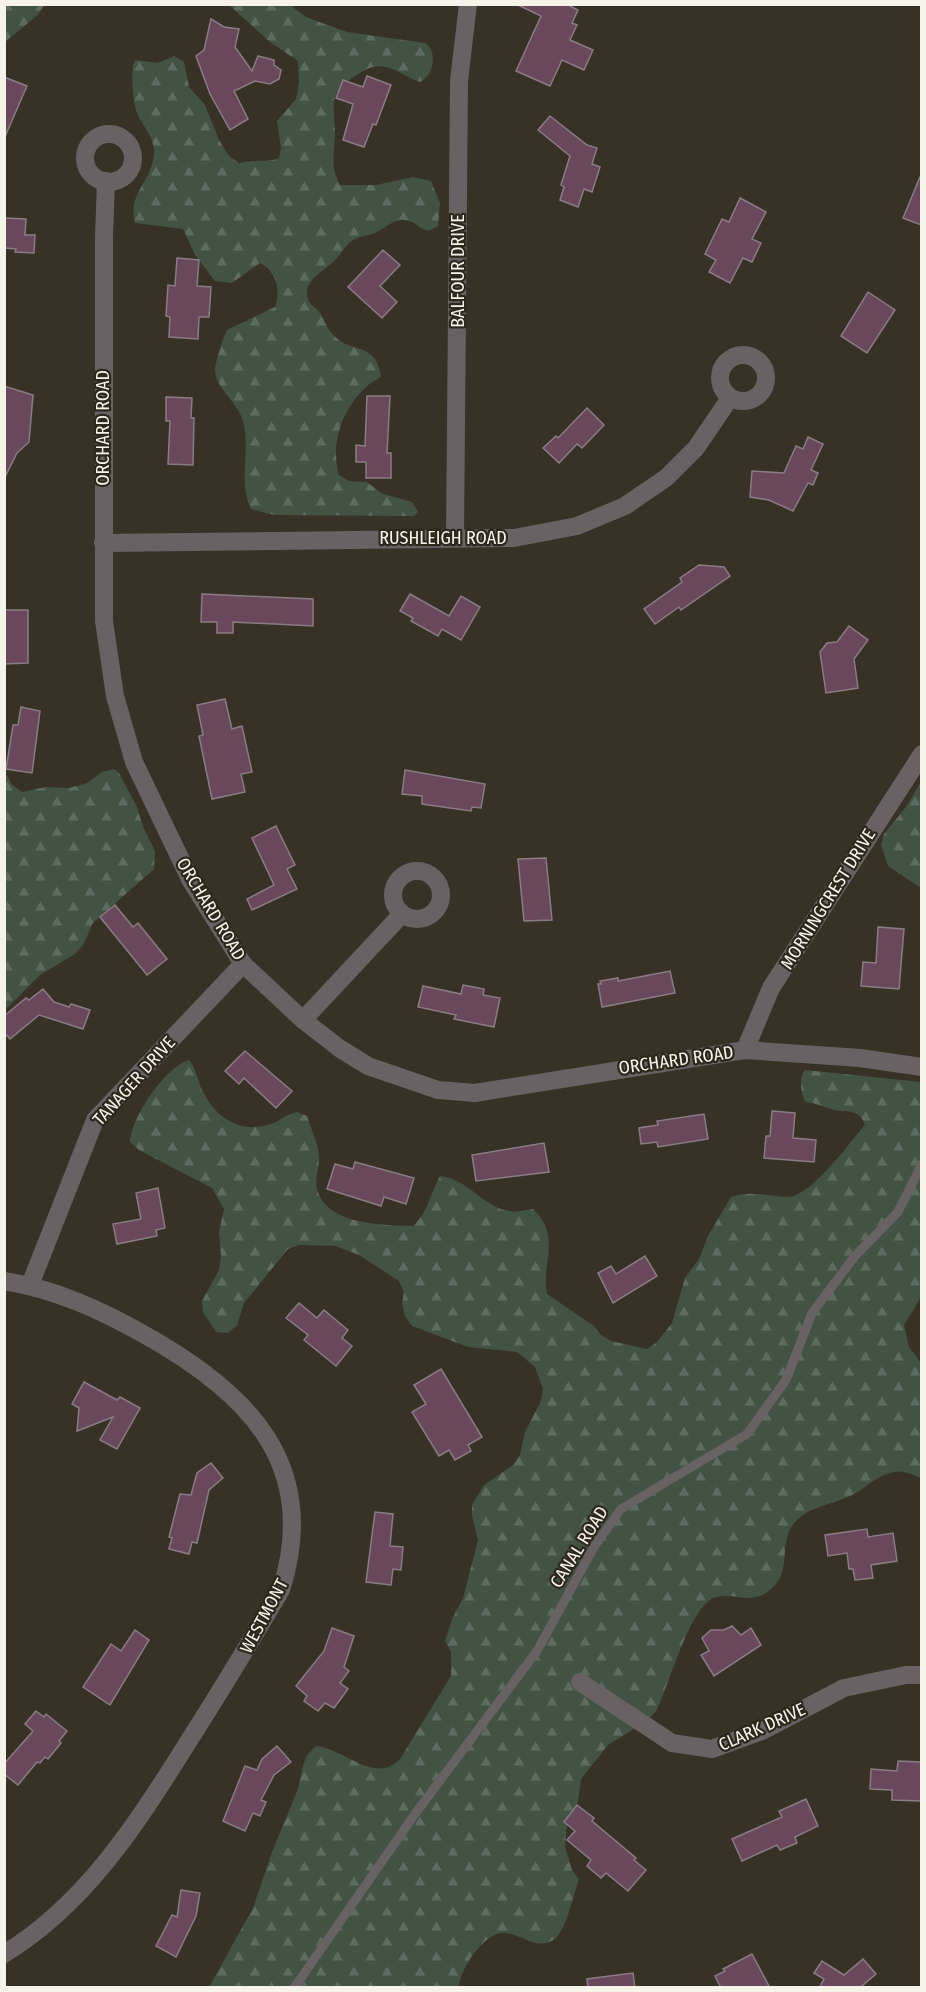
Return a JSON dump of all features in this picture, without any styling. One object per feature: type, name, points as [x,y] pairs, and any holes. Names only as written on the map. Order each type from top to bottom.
[{"type":"street","name":"BALFOUR DRIVE","points":[[455,538],[459,81],[468,4]]},
{"type":"street","name":"ORCHARD ROAD","points":[[106,181],[104,621],[115,696],[134,762],[191,881],[243,964],[303,1020],[339,1048],[368,1066],[438,1090],[475,1093],[746,1050],[860,1058],[921,1067]]},
{"type":"street","name":"RUSHLEIGH ROAD","points":[[103,543],[514,538],[577,526],[625,506],[666,478],[696,448],[730,398]]},
{"type":"street","name":"MORNINGCREST DRIVE","points":[[746,1050],[771,988],[921,754]]},
{"type":"street","points":[[303,1020],[402,914]]},
{"type":"street","name":"TANAGER DRIVE","points":[[30,1285],[95,1120],[243,964]]},
{"type":"street","name":"WESTMONT","points":[[4,1281],[30,1285],[101,1310],[189,1359],[226,1387],[255,1418],[275,1451],[287,1485],[292,1538],[290,1562],[281,1590],[144,1812],[88,1887],[46,1924],[4,1954]]},
{"type":"street","name":"CLARK DRIVE","points":[[580,1682],[672,1743],[712,1749],[762,1731],[844,1688],[921,1675]]},
{"type":"lane","name":"CANAL ROAD","points":[[294,1988],[415,1814],[537,1651],[594,1546],[621,1509],[747,1434],[786,1380],[812,1313],[855,1256],[898,1212],[921,1164]]},
{"type":"green space","points":[[5,4],[44,5],[38,15],[5,42]]},
{"type":"green space","points":[[229,5],[290,5],[306,17],[347,32],[425,43],[432,52],[433,63],[429,74],[420,82],[390,68],[379,66],[363,71],[341,87],[334,99],[333,160],[340,185],[376,185],[413,177],[431,181],[440,203],[438,226],[429,231],[412,222],[400,220],[376,233],[355,239],[315,277],[307,294],[310,303],[321,314],[332,334],[345,344],[370,354],[375,359],[381,376],[368,386],[350,406],[340,428],[336,451],[339,475],[349,481],[367,482],[381,493],[412,502],[418,512],[414,516],[274,515],[251,509],[245,487],[245,429],[239,412],[218,381],[215,369],[227,330],[275,307],[278,294],[274,276],[260,263],[232,283],[215,281],[195,255],[183,229],[135,223],[134,203],[153,163],[154,147],[135,105],[132,77],[135,60],[158,63],[174,56],[184,62],[189,87],[205,105],[219,140],[229,156],[239,163],[279,158],[281,148],[277,121],[296,99],[299,83],[298,61],[270,42]]},
{"type":"green space","points":[[4,769],[12,785],[22,792],[46,787],[69,788],[87,783],[102,772],[114,769],[119,773],[136,805],[155,851],[154,869],[93,923],[83,945],[75,954],[40,975],[5,1010]]},
{"type":"green space","points":[[921,782],[921,888],[888,866],[881,845],[884,834],[906,807]]},
{"type":"green space","points":[[189,1060],[208,1101],[223,1117],[232,1122],[253,1127],[276,1122],[297,1112],[307,1116],[318,1151],[316,1183],[318,1192],[324,1203],[345,1217],[373,1224],[413,1226],[425,1209],[440,1176],[459,1182],[500,1208],[515,1212],[533,1209],[542,1219],[549,1240],[547,1294],[594,1326],[601,1335],[611,1341],[647,1349],[657,1342],[672,1323],[685,1278],[699,1259],[708,1236],[731,1197],[752,1194],[787,1197],[796,1195],[818,1179],[865,1125],[859,1116],[852,1112],[834,1110],[806,1102],[801,1086],[805,1070],[921,1082],[921,1297],[904,1325],[909,1347],[921,1363],[921,1478],[902,1472],[887,1474],[848,1497],[818,1507],[804,1515],[797,1520],[788,1533],[782,1572],[775,1585],[767,1592],[752,1598],[723,1596],[706,1603],[697,1615],[681,1648],[656,1711],[648,1720],[608,1745],[581,1779],[578,1802],[567,1823],[565,1847],[572,1870],[579,1879],[561,1931],[552,1941],[546,1943],[535,1943],[507,1933],[499,1933],[491,1937],[483,1943],[469,1961],[460,1979],[459,1987],[209,1987],[253,1908],[272,1852],[298,1789],[307,1755],[316,1746],[327,1748],[370,1767],[390,1766],[400,1759],[451,1676],[451,1652],[445,1641],[452,1619],[463,1598],[478,1540],[472,1516],[472,1505],[484,1485],[513,1465],[520,1455],[525,1432],[541,1401],[543,1389],[535,1367],[517,1352],[468,1347],[412,1326],[405,1316],[402,1303],[404,1292],[399,1281],[359,1255],[336,1246],[299,1245],[288,1249],[244,1303],[237,1325],[228,1333],[216,1332],[203,1312],[202,1301],[219,1270],[221,1257],[219,1232],[224,1209],[212,1188],[139,1150],[130,1142],[136,1120],[151,1095],[170,1072]]},
{"type":"building","points":[[516,4],[566,4],[578,10],[572,23],[577,25],[570,40],[593,50],[584,70],[562,60],[550,86],[516,71],[541,16]]},
{"type":"building","points":[[211,19],[224,27],[239,29],[235,47],[252,71],[258,56],[274,60],[274,65],[281,70],[279,79],[270,84],[255,81],[234,91],[248,119],[230,130],[210,94],[196,56],[204,50]]},
{"type":"building","points":[[367,76],[391,85],[376,125],[373,124],[364,147],[343,140],[353,104],[336,98],[343,80],[363,87]]},
{"type":"building","points":[[4,77],[27,86],[4,139]]},
{"type":"building","points":[[550,116],[587,145],[597,148],[592,164],[600,167],[592,192],[584,189],[578,207],[560,200],[564,187],[561,185],[570,156],[538,130]]},
{"type":"building","points":[[921,177],[921,225],[903,218]]},
{"type":"building","points":[[740,198],[766,212],[752,239],[761,243],[752,262],[743,258],[730,283],[709,272],[716,260],[705,254],[722,219],[729,222]]},
{"type":"building","points":[[4,218],[26,219],[25,235],[35,235],[34,253],[15,252],[16,249],[4,248]]},
{"type":"building","points":[[383,250],[400,265],[380,286],[397,302],[382,318],[348,287]]},
{"type":"building","points":[[177,258],[199,260],[197,286],[211,287],[209,317],[199,317],[198,339],[169,337],[170,317],[166,316],[168,285],[175,286]]},
{"type":"building","points":[[868,292],[895,310],[867,353],[841,336]]},
{"type":"building","points":[[4,386],[33,395],[29,442],[17,453],[4,479]]},
{"type":"building","points":[[367,396],[390,396],[387,453],[391,453],[391,478],[366,478],[366,462],[356,462],[356,445],[365,446]]},
{"type":"building","points":[[166,397],[192,398],[193,465],[168,464],[170,421],[166,421]]},
{"type":"building","points":[[587,408],[604,425],[582,448],[577,444],[559,463],[543,448],[556,436],[558,438]]},
{"type":"building","points":[[808,437],[823,444],[811,470],[818,473],[813,485],[808,483],[793,511],[769,500],[750,497],[752,471],[784,473],[796,446],[803,449]]},
{"type":"building","points":[[699,565],[724,567],[730,576],[681,610],[679,607],[655,624],[644,609],[682,582],[680,578]]},
{"type":"building","points":[[202,594],[313,599],[313,626],[233,622],[233,633],[217,633],[217,622],[201,622]]},
{"type":"building","points":[[410,594],[449,616],[461,596],[480,607],[461,640],[442,629],[438,636],[411,621],[413,618],[400,611]]},
{"type":"building","points":[[4,610],[28,610],[28,663],[4,664]]},
{"type":"building","points":[[849,626],[868,640],[854,659],[858,688],[826,693],[820,652],[827,643],[837,642]]},
{"type":"building","points":[[225,699],[232,729],[242,726],[252,772],[241,774],[245,792],[212,799],[199,736],[203,735],[197,705]]},
{"type":"building","points":[[21,707],[40,711],[32,773],[6,769],[13,725],[18,725]]},
{"type":"building","points":[[405,770],[485,784],[481,808],[472,807],[471,811],[422,804],[422,796],[402,794]]},
{"type":"building","points":[[276,826],[295,865],[287,869],[297,889],[252,910],[247,899],[274,885],[252,838]]},
{"type":"building","points":[[546,858],[552,920],[524,921],[518,859]]},
{"type":"building","points":[[115,905],[133,927],[138,923],[167,959],[147,975],[100,917]]},
{"type":"building","points":[[878,927],[904,929],[899,989],[861,986],[863,962],[876,963]]},
{"type":"building","points":[[670,971],[675,993],[602,1007],[598,984],[601,984],[600,981],[618,978],[618,981]]},
{"type":"building","points":[[463,985],[484,989],[483,995],[500,998],[494,1027],[454,1019],[456,1015],[418,1007],[423,986],[461,994]]},
{"type":"building","points":[[43,989],[54,1002],[90,1010],[83,1029],[39,1015],[10,1039],[4,1032],[4,1016],[26,998],[29,1000]]},
{"type":"building","points":[[245,1051],[292,1091],[276,1108],[244,1078],[239,1084],[225,1071]]},
{"type":"building","points":[[772,1111],[795,1113],[793,1138],[816,1140],[814,1162],[764,1158],[766,1136],[770,1136]]},
{"type":"building","points":[[704,1114],[708,1139],[658,1147],[657,1142],[641,1144],[639,1128],[658,1125],[657,1121]]},
{"type":"building","points":[[544,1143],[549,1172],[476,1181],[472,1155]]},
{"type":"building","points":[[355,1162],[414,1178],[406,1204],[384,1197],[381,1206],[327,1189],[335,1164],[353,1169]]},
{"type":"building","points":[[158,1188],[165,1228],[156,1230],[157,1236],[117,1244],[113,1224],[141,1219],[136,1193]]},
{"type":"building","points":[[645,1256],[657,1276],[613,1303],[598,1273],[611,1266],[616,1274]]},
{"type":"building","points":[[299,1303],[317,1318],[324,1310],[348,1330],[342,1338],[352,1346],[336,1366],[304,1340],[308,1335],[286,1318]]},
{"type":"building","points":[[441,1369],[482,1437],[468,1445],[471,1451],[455,1460],[449,1450],[439,1456],[412,1412],[426,1404],[414,1385]]},
{"type":"building","points":[[84,1382],[117,1400],[120,1397],[140,1408],[117,1449],[100,1440],[113,1417],[77,1431],[79,1408],[72,1404]]},
{"type":"building","points":[[211,1463],[223,1478],[209,1490],[197,1543],[192,1542],[189,1554],[169,1549],[172,1538],[169,1537],[180,1494],[191,1495],[197,1473]]},
{"type":"building","points":[[375,1512],[393,1514],[390,1546],[403,1547],[401,1570],[393,1569],[391,1585],[366,1582]]},
{"type":"building","points":[[867,1529],[868,1537],[893,1533],[897,1561],[871,1565],[873,1578],[855,1580],[853,1569],[849,1569],[847,1553],[828,1556],[825,1535]]},
{"type":"building","points":[[732,1626],[741,1635],[751,1628],[761,1645],[714,1676],[701,1655],[709,1651],[702,1638],[711,1630],[724,1630]]},
{"type":"building","points":[[332,1628],[354,1636],[344,1667],[349,1671],[340,1683],[348,1689],[334,1708],[325,1703],[318,1711],[304,1701],[307,1696],[296,1686],[324,1651]]},
{"type":"building","points":[[135,1630],[149,1640],[110,1705],[83,1687],[111,1644],[121,1651]]},
{"type":"building","points":[[36,1711],[44,1717],[46,1714],[67,1731],[48,1759],[45,1757],[40,1763],[37,1762],[18,1785],[4,1774],[4,1764],[33,1731],[25,1724]]},
{"type":"building","points":[[277,1746],[291,1762],[274,1775],[261,1800],[266,1802],[260,1816],[253,1813],[245,1831],[223,1821],[245,1766],[257,1770],[262,1759]]},
{"type":"building","points":[[898,1761],[921,1762],[921,1801],[892,1800],[892,1790],[870,1789],[871,1769],[897,1771]]},
{"type":"building","points":[[806,1799],[818,1826],[795,1837],[797,1843],[780,1850],[777,1845],[742,1861],[732,1839],[782,1817],[779,1811]]},
{"type":"building","points":[[577,1805],[594,1818],[592,1821],[636,1858],[634,1860],[646,1870],[628,1891],[606,1873],[601,1878],[587,1866],[591,1860],[567,1840],[575,1831],[564,1822]]},
{"type":"building","points":[[181,1890],[200,1893],[196,1916],[176,1957],[156,1946],[172,1915],[177,1917]]},
{"type":"building","points":[[752,1954],[770,1988],[721,1988],[715,1976],[725,1971],[723,1969]]},
{"type":"building","points":[[863,1959],[876,1974],[862,1986],[865,1988],[819,1988],[824,1979],[814,1973],[822,1961],[844,1975]]},
{"type":"building","points":[[633,1973],[635,1988],[588,1988],[587,1979]]}]
